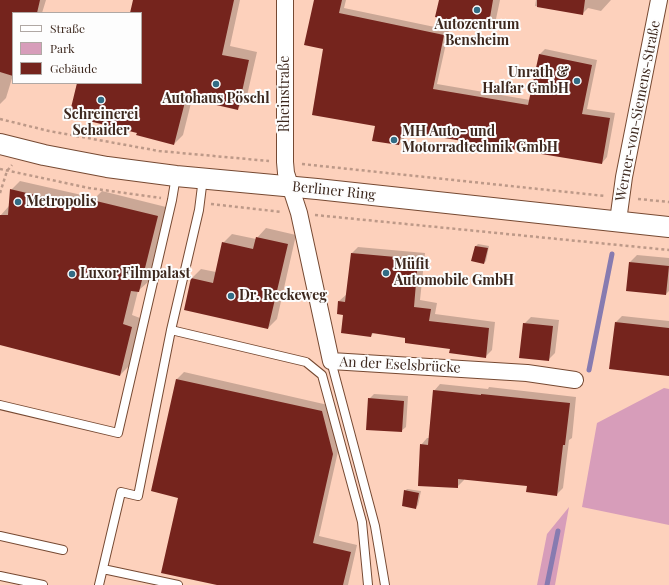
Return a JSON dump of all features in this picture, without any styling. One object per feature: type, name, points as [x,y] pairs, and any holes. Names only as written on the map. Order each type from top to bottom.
[{"type":"street","name":"Rheinstraße","points":[[285,0],[285,162],[286,173],[291,186]]},
{"type":"street","name":"Werner-von-Siemens-Straße","points":[[618,221],[624,177],[659,0]]},
{"type":"street","name":"Berliner Ring","points":[[0,144],[44,155],[107,167],[176,176],[291,186],[669,227]]},
{"type":"street","name":"An der Eselsbrücke","points":[[291,186],[300,213],[331,361],[527,373],[575,380]]},
{"type":"lane","points":[[0,406],[118,433],[172,200],[176,176]]},
{"type":"lane","points":[[98,585],[121,492],[138,496],[171,330],[200,203],[203,178]]},
{"type":"lane","points":[[171,330],[306,362],[322,375],[362,522],[368,585]]},
{"type":"lane","points":[[331,361],[375,526],[384,585]]},
{"type":"lane","points":[[0,536],[63,550]]},
{"type":"lane","points":[[103,569],[178,585]]},
{"type":"lane","points":[[0,576],[43,585]]},
{"type":"path","points":[[0,119],[49,131],[159,151],[285,162],[669,202]]},
{"type":"path","points":[[0,193],[6,171],[13,163]]},
{"type":"path","points":[[0,169],[89,188],[172,200]]},
{"type":"path","points":[[200,203],[669,250]]},
{"type":"green space","points":[[664,388],[669,389],[669,525],[582,507],[597,423]]},
{"type":"green space","points":[[569,507],[555,585],[537,585],[547,534]]},
{"type":"building","points":[[0,0],[40,0],[37,12],[12,12],[12,76],[0,72]]},
{"type":"building","points":[[133,0],[234,0],[222,55],[249,60],[238,110],[186,98],[174,145],[136,135],[137,133],[69,116],[77,84],[142,84],[142,12],[130,12]]},
{"type":"building","points":[[314,0],[342,0],[339,13],[444,35],[433,89],[528,105],[539,54],[592,65],[582,114],[610,118],[602,164],[402,131],[399,145],[372,141],[375,126],[312,115],[323,49],[304,45]]},
{"type":"building","points":[[439,0],[493,0],[488,29],[435,17]]},
{"type":"building","points":[[537,0],[585,0],[583,15],[537,7]]},
{"type":"building","name":"Luxor Filmpalast","points":[[10,189],[90,208],[92,200],[158,216],[139,292],[131,291],[123,324],[132,327],[120,376],[0,345],[0,215],[8,215]]},
{"type":"building","name":"Dr. Reckeweg","points":[[256,237],[288,244],[268,329],[184,310],[191,278],[213,283],[222,242],[253,249]]},
{"type":"building","points":[[475,246],[488,248],[484,264],[471,261]]},
{"type":"building","points":[[351,253],[418,259],[414,307],[431,309],[429,321],[489,328],[486,358],[449,353],[450,349],[405,343],[405,338],[372,333],[371,337],[341,333],[343,315],[337,314],[338,301],[345,302]]},
{"type":"building","points":[[629,262],[669,266],[666,295],[626,291]]},
{"type":"building","points":[[615,322],[669,328],[669,376],[609,369]]},
{"type":"building","points":[[523,323],[553,326],[549,361],[519,358]]},
{"type":"building","points":[[176,379],[322,411],[333,454],[313,543],[351,552],[343,585],[217,585],[161,573],[178,498],[151,491]]},
{"type":"building","points":[[433,390],[570,403],[557,496],[526,492],[527,486],[458,479],[458,488],[418,486],[420,444],[428,445]]},
{"type":"building","points":[[368,398],[404,401],[402,432],[366,430]]},
{"type":"building","points":[[404,490],[419,493],[416,509],[402,506]]},
{"type":"waterway","points":[[589,370],[612,254]]},
{"type":"waterway","points":[[547,585],[558,531]]},
{"type":"place","name":"Autozentrum Bensheim","points":[[477,10]]},
{"type":"place","name":"Unrath & Halfar GmbH","points":[[577,81]]},
{"type":"place","name":"Autohaus Pöschl","points":[[216,84]]},
{"type":"place","name":"Schreinerei Schaider","points":[[101,100]]},
{"type":"place","name":"MH Auto- und Motorradtechnik GmbH","points":[[394,140]]},
{"type":"place","name":"Metropolis","points":[[18,202]]},
{"type":"place","name":"Müfit Automobile GmbH","points":[[386,273]]},
{"type":"place","name":"Luxor Filmpalast","points":[[72,274]]},
{"type":"place","name":"Dr. Reckeweg","points":[[231,296]]}]
